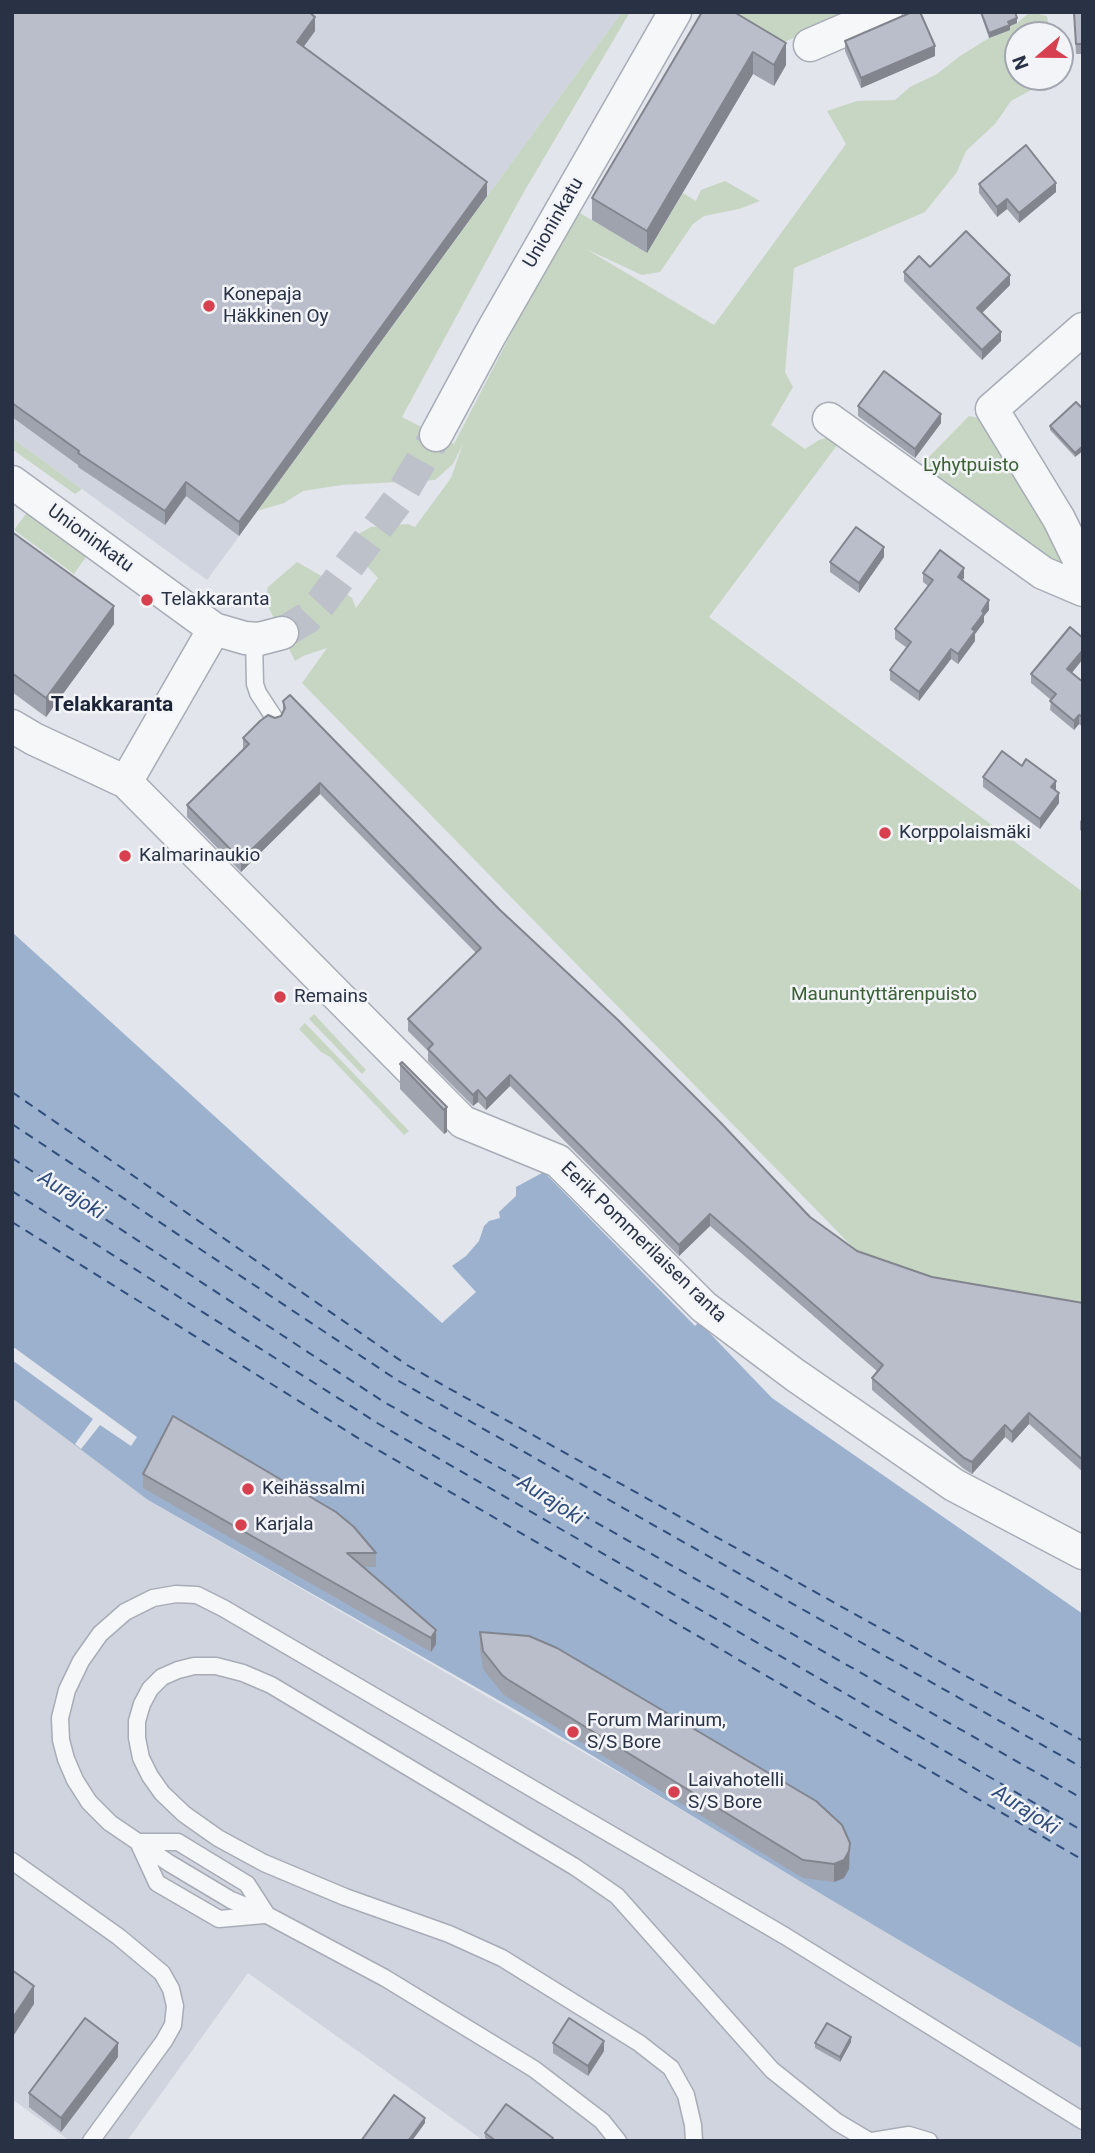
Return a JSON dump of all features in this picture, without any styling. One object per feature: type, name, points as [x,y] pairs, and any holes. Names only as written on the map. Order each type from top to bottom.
[{"type":"street","name":"Unioninkatu","points":[[436,435],[490,335],[675,12]]},
{"type":"street","points":[[810,45],[886,12]]},
{"type":"street","points":[[1083,329],[992,408],[1059,519],[1083,568]]},
{"type":"street","points":[[829,419],[1043,573],[1083,590]]},
{"type":"street","name":"Unioninkatu","points":[[12,482],[214,629],[231,635],[268,636]]},
{"type":"street","points":[[12,726],[126,782],[214,629]]},
{"type":"street","name":"Eerik Pommerilaisen ranta","points":[[126,782],[463,1122],[558,1161],[704,1307],[954,1485],[1083,1553]]},
{"type":"lane","points":[[268,636],[255,674],[258,693],[275,719]]},
{"type":"lane","points":[[618,2141],[602,2121],[534,2068],[385,1978],[267,1915],[231,1900],[110,1823],[89,1802],[75,1780],[61,1740],[60,1718],[67,1689],[81,1661],[100,1634],[125,1612],[153,1598],[176,1594],[197,1595],[785,1936],[1083,2121]]},
{"type":"lane","points":[[694,2141],[685,2095],[671,2068],[639,2043],[502,1958],[449,1934],[345,1897],[264,1863],[218,1838],[184,1814],[162,1793],[141,1758],[137,1721],[150,1689],[162,1677],[194,1666],[216,1667],[243,1673],[271,1685],[575,1867],[617,1896],[772,2070],[837,2122],[871,2141],[909,2135],[929,2141]]},
{"type":"lane","points":[[138,1842],[178,1842],[247,1884],[267,1915]]},
{"type":"lane","points":[[138,1842],[157,1883],[219,1919],[267,1915]]},
{"type":"lane","points":[[12,1861],[119,1937],[162,1973],[171,1989],[175,2006],[173,2025],[92,2141]]},
{"type":"shaded area","name":"Konepaja Häkkinen Oy","points":[[12,12],[622,12],[207,580],[12,438]]},
{"type":"shaded area","points":[[12,1398],[148,1500],[631,1780],[1083,2049],[1083,2141],[484,2141],[248,1973],[127,2141],[70,2141],[12,2099]]},
{"type":"green space","name":"Maununtyttärenpuisto","points":[[622,12],[630,12],[521,197],[402,417],[454,444],[575,210],[647,253],[683,193],[696,201],[701,190],[725,181],[760,201],[739,209],[704,216],[693,224],[660,272],[642,275],[586,249],[714,325],[846,144],[827,111],[857,101],[895,100],[910,87],[937,74],[960,56],[1004,32],[1004,91],[1029,91],[1011,101],[995,124],[966,151],[957,172],[925,212],[794,268],[785,372],[793,387],[771,425],[805,449],[829,437],[838,444],[709,617],[1083,892],[1083,1303],[874,1269],[302,683],[327,648],[295,661],[265,600],[268,587],[297,562],[352,598],[356,608],[378,578],[351,549],[353,537],[371,527],[408,524],[415,527],[451,478],[463,444],[453,464],[435,480],[342,485],[303,491],[284,503],[257,511]]},
{"type":"green space","points":[[730,12],[853,12],[782,43]]},
{"type":"green space","name":"Maununtyttärenpuisto","points":[[1030,12],[1047,16],[1048,21],[1019,21]]},
{"type":"green space","name":"Lyhytpuisto","points":[[969,416],[979,418],[1015,465],[1066,565],[1056,570],[916,470]]},
{"type":"green space","points":[[12,438],[82,489],[75,494],[12,449]]},
{"type":"green space","points":[[28,511],[88,554],[74,574],[14,530]]},
{"type":"green space","points":[[314,1014],[366,1070],[362,1074],[309,1019]]},
{"type":"green space","points":[[305,1023],[409,1131],[404,1135],[330,1057],[321,1052],[299,1029]]},
{"type":"water","name":"Aurajoki","points":[[12,932],[442,1323],[476,1292],[452,1266],[466,1256],[479,1241],[484,1226],[489,1221],[500,1218],[499,1212],[516,1196],[516,1187],[544,1172],[695,1326],[699,1322],[772,1398],[1083,1614],[1083,2049],[535,1721],[148,1500],[12,1398]]},
{"type":"pier","points":[[12,1346],[137,1437],[131,1446],[100,1425],[81,1449],[75,1444],[93,1419],[12,1360]]},
{"type":"building","name":"Konepaja Häkkinen Oy","points":[[12,12],[309,12],[315,17],[297,42],[487,182],[239,522],[186,482],[165,511],[78,453],[79,451],[12,403]]},
{"type":"building","points":[[702,12],[734,12],[786,43],[774,65],[753,52],[647,231],[592,198]]},
{"type":"building","points":[[912,12],[920,12],[935,46],[861,78],[845,41]]},
{"type":"building","points":[[981,12],[1015,12],[1017,18],[1004,21],[1004,27],[989,33]]},
{"type":"building","points":[[1074,13],[1083,13],[1083,44],[1076,44]]},
{"type":"building","points":[[1026,145],[1056,183],[1019,213],[1007,199],[997,207],[979,184]]},
{"type":"building","points":[[966,231],[1010,275],[977,308],[1001,332],[982,350],[904,272],[919,256],[930,267]]},
{"type":"building","points":[[884,371],[941,414],[915,449],[858,406]]},
{"type":"building","points":[[1076,402],[1083,409],[1083,446],[1075,453],[1050,426]]},
{"type":"building","points":[[856,527],[884,547],[859,583],[830,562]]},
{"type":"building","points":[[12,532],[114,606],[46,698],[12,673]]},
{"type":"building","points":[[940,550],[964,568],[958,577],[989,600],[982,611],[984,613],[972,629],[975,631],[958,654],[951,649],[919,692],[890,670],[911,642],[895,629],[933,580],[923,573]]},
{"type":"building","points":[[1070,627],[1083,638],[1083,650],[1067,669],[1083,682],[1083,717],[1079,715],[1074,721],[1050,701],[1056,694],[1031,674]]},
{"type":"building","points":[[290,695],[500,910],[618,1020],[720,1122],[810,1217],[857,1251],[932,1277],[1083,1303],[1083,1460],[1029,1413],[1012,1432],[1005,1425],[972,1462],[964,1458],[872,1378],[883,1365],[710,1214],[679,1245],[510,1075],[486,1099],[478,1090],[473,1095],[428,1049],[433,1044],[408,1019],[481,948],[320,783],[241,860],[187,805],[249,744],[243,738],[260,721],[268,715],[275,718],[281,716],[285,708],[283,701]]},
{"type":"building","points":[[1002,751],[1022,766],[1026,759],[1056,781],[1051,787],[1059,793],[1040,819],[983,777]]},
{"type":"building","points":[[402,1062],[447,1107],[444,1110],[400,1064]]},
{"type":"building","points":[[173,1416],[336,1512],[354,1527],[376,1553],[347,1553],[436,1630],[431,1638],[143,1474]]},
{"type":"building","points":[[480,1632],[529,1636],[557,1648],[816,1801],[842,1825],[850,1843],[844,1860],[834,1864],[803,1860],[507,1679],[483,1651]]},
{"type":"building","points":[[12,1970],[34,1986],[12,2019]]},
{"type":"building","points":[[85,2018],[118,2043],[61,2118],[29,2093]]},
{"type":"building","points":[[569,2018],[604,2041],[588,2066],[553,2043]]},
{"type":"building","points":[[827,2023],[851,2037],[840,2057],[815,2043]]},
{"type":"building","points":[[394,2095],[425,2118],[408,2141],[361,2141]]},
{"type":"building","points":[[506,2104],[553,2138],[551,2141],[496,2141],[485,2133]]},
{"type":"ferry route","points":[[12,1092],[407,1365],[1083,1741]]},
{"type":"ferry route","points":[[12,1124],[397,1380],[1083,1768]]},
{"type":"ferry route","points":[[12,1158],[384,1402],[1083,1799]]},
{"type":"ferry route","points":[[12,1191],[379,1424],[1083,1831]]},
{"type":"ferry route","points":[[12,1222],[366,1443],[1083,1860]]},
{"type":"tunnel","points":[[282,633],[307,618],[321,603],[398,500],[436,435]]},
{"type":"place","name":"Konepaja Häkkinen Oy","points":[[209,306]]},
{"type":"place","name":"Telakkaranta","points":[[147,600]]},
{"type":"place","name":"Korppolaismäki","points":[[885,833]]},
{"type":"place","name":"Kalmarinaukio","points":[[125,856]]},
{"type":"place","name":"Remains","points":[[280,997]]},
{"type":"place","name":"Keihässalmi","points":[[248,1489]]},
{"type":"place","name":"Karjala","points":[[241,1525]]},
{"type":"place","name":"Forum Marinum, S/S Bore","points":[[573,1732]]},
{"type":"place","name":"Laivahotelli S/S Bore","points":[[674,1792]]},
{"type":"district","name":"Telakkaranta","points":[[112,706]]}]
